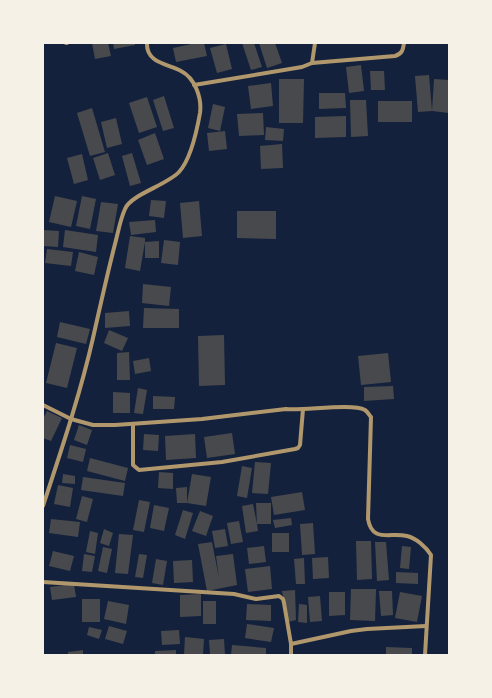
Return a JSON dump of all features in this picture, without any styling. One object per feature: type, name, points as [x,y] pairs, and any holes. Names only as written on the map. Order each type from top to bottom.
[{"type":"street","points":[[43,506],[71,419],[93,339],[102,296],[125,208],[136,198],[168,181],[179,171],[189,158],[200,112],[200,97],[194,84],[182,72],[157,62],[150,56],[147,43]]},
{"type":"street","points":[[312,63],[315,43]]},
{"type":"street","points":[[194,84],[302,67],[312,63],[395,56],[400,55],[404,43]]},
{"type":"street","points":[[43,405],[71,419],[93,425],[133,424],[202,419],[286,409],[354,408],[364,410],[370,417],[369,526],[374,532],[380,535],[407,536],[427,548],[431,555],[425,655]]},
{"type":"street","points":[[133,424],[133,465],[139,470],[222,462],[295,449],[300,445],[303,409]]},
{"type":"street","points":[[43,582],[234,594],[256,599],[279,596],[283,599],[284,603],[291,644],[290,655]]},
{"type":"street","points":[[291,644],[367,628],[426,626]]},
{"type":"building","points":[[92,43],[108,43],[111,56],[95,59]]},
{"type":"building","points":[[113,43],[135,43],[135,45],[114,49]]},
{"type":"building","points":[[196,43],[204,43],[207,56],[176,62],[173,48]]},
{"type":"building","points":[[242,43],[254,43],[262,67],[251,70]]},
{"type":"building","points":[[259,43],[275,43],[282,63],[267,68]]},
{"type":"building","points":[[226,44],[232,69],[217,73],[210,48]]},
{"type":"building","points":[[361,65],[364,91],[349,93],[346,67]]},
{"type":"building","points":[[370,71],[384,71],[385,90],[371,90]]},
{"type":"building","points":[[429,75],[432,111],[418,112],[415,76]]},
{"type":"building","points":[[279,79],[304,79],[303,123],[279,123]]},
{"type":"building","points":[[434,79],[449,80],[449,113],[432,111]]},
{"type":"building","points":[[271,83],[273,106],[251,109],[248,86]]},
{"type":"building","points":[[319,93],[345,93],[346,108],[319,109]]},
{"type":"building","points":[[164,96],[174,128],[163,131],[153,100]]},
{"type":"building","points":[[147,97],[157,127],[139,133],[129,103]]},
{"type":"building","points":[[350,100],[366,100],[368,136],[351,137]]},
{"type":"building","points":[[378,101],[412,101],[412,122],[378,122]]},
{"type":"building","points":[[213,104],[225,107],[220,131],[208,128]]},
{"type":"building","points":[[92,108],[105,152],[90,156],[77,113]]},
{"type":"building","points":[[263,113],[264,135],[239,136],[237,114]]},
{"type":"building","points":[[346,116],[346,137],[315,138],[315,117]]},
{"type":"building","points":[[116,118],[122,144],[107,148],[101,122]]},
{"type":"building","points":[[266,127],[284,129],[283,141],[265,140]]},
{"type":"building","points":[[225,131],[227,149],[209,151],[207,133]]},
{"type":"building","points":[[155,133],[164,159],[147,165],[138,140]]},
{"type":"building","points":[[282,144],[283,168],[261,169],[260,146]]},
{"type":"building","points":[[108,153],[115,175],[100,180],[93,158]]},
{"type":"building","points":[[132,153],[141,183],[130,186],[122,156]]},
{"type":"building","points":[[82,154],[88,180],[74,184],[67,158]]},
{"type":"building","points":[[55,196],[77,201],[71,227],[49,222]]},
{"type":"building","points":[[82,196],[96,199],[90,229],[76,226]]},
{"type":"building","points":[[151,200],[166,201],[164,218],[149,216]]},
{"type":"building","points":[[199,201],[202,236],[183,238],[180,203]]},
{"type":"building","points":[[101,202],[118,204],[113,233],[96,231]]},
{"type":"building","points":[[237,211],[276,211],[276,239],[237,238]]},
{"type":"building","points":[[155,220],[156,232],[131,235],[129,222]]},
{"type":"building","points":[[43,230],[59,231],[58,247],[43,246]]},
{"type":"building","points":[[65,230],[98,235],[96,252],[63,247]]},
{"type":"building","points":[[130,236],[145,238],[140,271],[125,268]]},
{"type":"building","points":[[164,240],[180,242],[178,265],[161,263]]},
{"type":"building","points":[[159,241],[159,258],[145,258],[145,242]]},
{"type":"building","points":[[47,249],[73,252],[71,266],[45,263]]},
{"type":"building","points":[[79,252],[98,257],[94,275],[75,271]]},
{"type":"building","points":[[143,284],[171,287],[169,306],[142,303]]},
{"type":"building","points":[[144,308],[179,309],[179,328],[143,328]]},
{"type":"building","points":[[129,311],[130,326],[105,328],[105,313]]},
{"type":"building","points":[[60,322],[90,329],[86,344],[57,337]]},
{"type":"building","points":[[109,330],[128,338],[122,351],[104,343]]},
{"type":"building","points":[[224,335],[225,385],[199,386],[198,336]]},
{"type":"building","points":[[56,343],[77,348],[67,388],[46,383]]},
{"type":"building","points":[[129,352],[130,380],[117,380],[117,353]]},
{"type":"building","points":[[388,353],[391,382],[361,385],[358,356]]},
{"type":"building","points":[[149,358],[151,371],[135,374],[133,361]]},
{"type":"building","points":[[393,386],[394,399],[364,401],[364,387]]},
{"type":"building","points":[[138,388],[147,390],[143,414],[134,413]]},
{"type":"building","points":[[113,392],[130,393],[130,413],[113,413]]},
{"type":"building","points":[[153,396],[175,397],[174,409],[153,409]]},
{"type":"building","points":[[47,411],[62,418],[51,441],[43,438],[43,419]]},
{"type":"building","points":[[79,425],[92,430],[87,445],[74,440]]},
{"type":"building","points":[[232,433],[235,454],[207,458],[204,437]]},
{"type":"building","points":[[144,434],[159,435],[158,451],[143,450]]},
{"type":"building","points":[[195,434],[196,458],[166,460],[165,436]]},
{"type":"building","points":[[70,445],[86,449],[83,462],[67,458]]},
{"type":"building","points":[[90,458],[128,468],[125,481],[87,471]]},
{"type":"building","points":[[255,462],[271,463],[268,494],[252,493]]},
{"type":"building","points":[[242,466],[252,468],[247,498],[237,496]]},
{"type":"building","points":[[159,472],[173,473],[173,489],[158,488]]},
{"type":"building","points":[[63,474],[75,476],[75,484],[62,483]]},
{"type":"building","points":[[192,474],[211,477],[206,506],[187,503]]},
{"type":"building","points":[[83,477],[125,483],[123,496],[81,490]]},
{"type":"building","points":[[58,485],[73,488],[70,507],[54,504]]},
{"type":"building","points":[[187,487],[187,503],[177,503],[176,488]]},
{"type":"building","points":[[302,492],[305,510],[274,515],[271,497]]},
{"type":"building","points":[[82,496],[93,499],[87,522],[76,519]]},
{"type":"building","points":[[139,500],[150,502],[144,532],[133,530]]},
{"type":"building","points":[[256,503],[271,503],[271,524],[257,524]]},
{"type":"building","points":[[253,504],[258,531],[246,533],[242,506]]},
{"type":"building","points":[[154,505],[169,508],[164,531],[150,528]]},
{"type":"building","points":[[183,510],[193,513],[185,539],[175,535]]},
{"type":"building","points":[[200,511],[213,516],[206,536],[192,531]]},
{"type":"building","points":[[291,518],[292,525],[275,528],[273,520]]},
{"type":"building","points":[[51,519],[80,522],[78,537],[49,533]]},
{"type":"building","points":[[239,521],[243,542],[231,544],[227,523]]},
{"type":"building","points":[[313,523],[315,554],[302,555],[300,524]]},
{"type":"building","points":[[104,529],[113,533],[109,546],[100,543]]},
{"type":"building","points":[[225,529],[228,546],[215,548],[212,531]]},
{"type":"building","points":[[90,531],[98,533],[95,554],[86,552]]},
{"type":"building","points":[[272,533],[289,533],[289,552],[272,552]]},
{"type":"building","points":[[119,534],[133,535],[128,574],[115,573]]},
{"type":"building","points":[[356,541],[371,541],[372,579],[357,580]]},
{"type":"building","points":[[212,542],[219,578],[216,556],[233,554],[237,585],[207,591],[198,544]]},
{"type":"building","points":[[375,542],[386,542],[389,580],[377,581]]},
{"type":"building","points":[[264,546],[266,562],[249,564],[247,548]]},
{"type":"building","points":[[402,546],[411,547],[409,569],[400,568]]},
{"type":"building","points":[[103,547],[112,549],[107,573],[98,571]]},
{"type":"building","points":[[53,551],[74,556],[70,571],[49,566]]},
{"type":"building","points":[[84,554],[95,556],[92,572],[82,571]]},
{"type":"building","points":[[139,554],[147,555],[143,578],[135,577]]},
{"type":"building","points":[[328,557],[329,578],[313,579],[312,558]]},
{"type":"building","points":[[304,558],[305,584],[296,584],[294,559]]},
{"type":"building","points":[[156,559],[167,561],[163,585],[152,583]]},
{"type":"building","points":[[192,560],[193,582],[174,583],[173,561]]},
{"type":"building","points":[[270,566],[272,589],[248,592],[245,569]]},
{"type":"building","points":[[396,572],[418,573],[418,584],[396,583]]},
{"type":"building","points":[[74,584],[76,597],[52,600],[50,587]]},
{"type":"building","points":[[351,589],[376,589],[375,621],[350,620]]},
{"type":"building","points":[[295,590],[296,620],[288,622],[282,591]]},
{"type":"building","points":[[379,591],[392,591],[393,615],[381,616]]},
{"type":"building","points":[[329,592],[345,592],[345,615],[329,616]]},
{"type":"building","points":[[400,592],[422,596],[417,622],[395,618]]},
{"type":"building","points":[[201,594],[201,616],[180,617],[180,595]]},
{"type":"building","points":[[320,596],[322,621],[310,622],[308,597]]},
{"type":"building","points":[[82,599],[100,599],[100,622],[82,622]]},
{"type":"building","points":[[108,601],[129,605],[126,624],[104,619]]},
{"type":"building","points":[[203,601],[216,601],[216,624],[203,624]]},
{"type":"building","points":[[247,604],[271,605],[271,621],[246,620]]},
{"type":"building","points":[[299,604],[307,605],[307,623],[298,622]]},
{"type":"building","points":[[247,624],[274,628],[271,642],[245,638]]},
{"type":"building","points":[[109,626],[127,631],[123,644],[105,639]]},
{"type":"building","points":[[89,627],[102,630],[99,639],[87,635]]},
{"type":"building","points":[[179,630],[180,644],[162,645],[161,631]]},
{"type":"building","points":[[185,637],[204,639],[203,655],[184,655]]},
{"type":"building","points":[[224,639],[225,655],[210,655],[209,640]]},
{"type":"building","points":[[232,645],[266,648],[266,655],[231,655]]},
{"type":"building","points":[[386,647],[412,648],[412,655],[386,655]]},
{"type":"building","points":[[83,650],[83,655],[68,655],[68,652]]},
{"type":"building","points":[[176,650],[176,655],[155,655],[155,651]]}]
